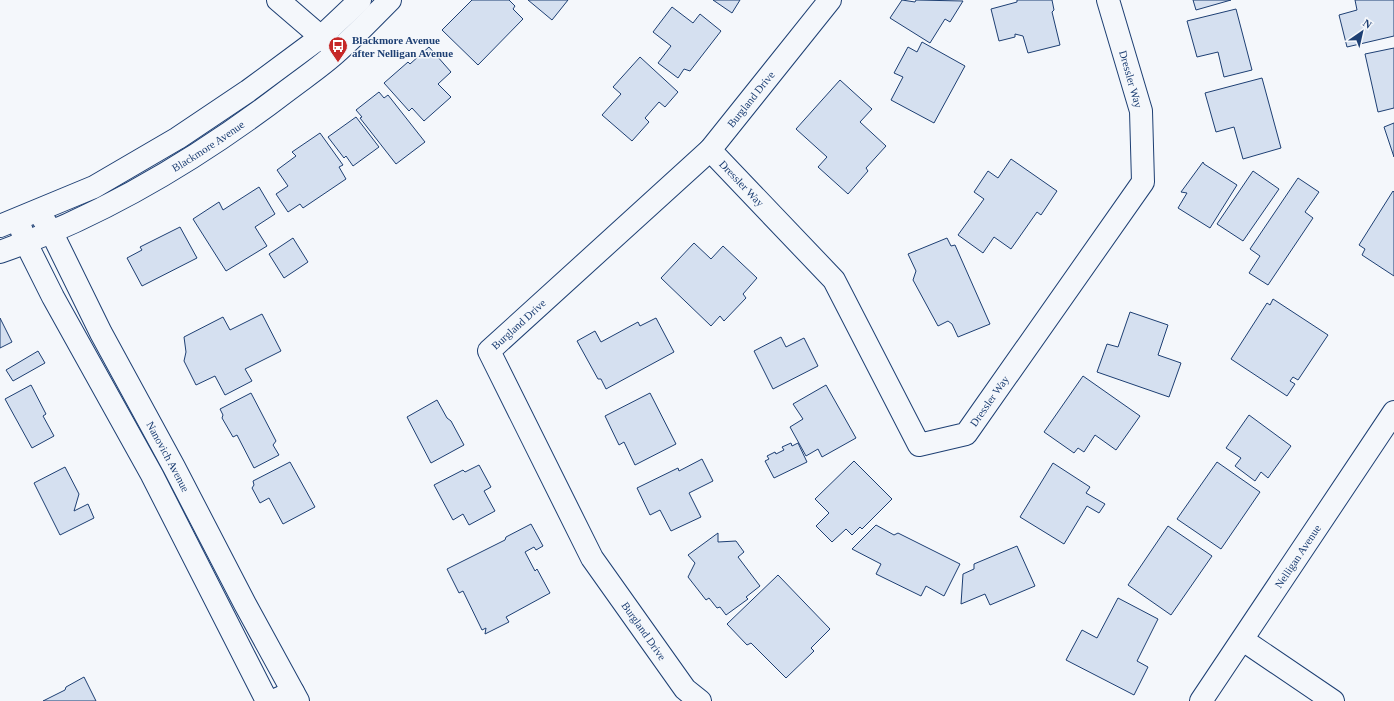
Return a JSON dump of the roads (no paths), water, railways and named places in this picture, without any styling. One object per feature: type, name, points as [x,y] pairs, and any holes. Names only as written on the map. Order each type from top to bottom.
[{"type":"street","points":[[278,0],[338,51]]},
{"type":"street","points":[[9,223],[94,187],[178,138],[248,91],[321,37],[360,0]]},
{"type":"street","name":"Blackmore Avenue","points":[[0,252],[26,243],[102,208],[194,157],[260,112],[338,51],[390,0]]},
{"type":"street","name":"Burgland Drive","points":[[700,701],[685,689],[592,558],[489,351],[710,150],[830,0]]},
{"type":"street","name":"Dressler Way","points":[[710,150],[834,280],[919,445],[966,434],[1143,182],[1141,111],[1108,0]]},
{"type":"street","name":"Nanovich Avenue","points":[[38,211],[51,231],[101,333],[296,696]]},
{"type":"street","name":"Nanovich Avenue","points":[[9,223],[26,243],[53,297],[152,475],[267,701]]},
{"type":"street","name":"Nelligan Avenue","points":[[1201,701],[1394,412]]},
{"type":"street","points":[[1243,640],[1333,701]]},
{"type":"street","points":[[273,701],[296,696]]},
{"type":"place","name":"Blackmore Avenue after Nelligan Avenue","points":[[338,63]]}]
